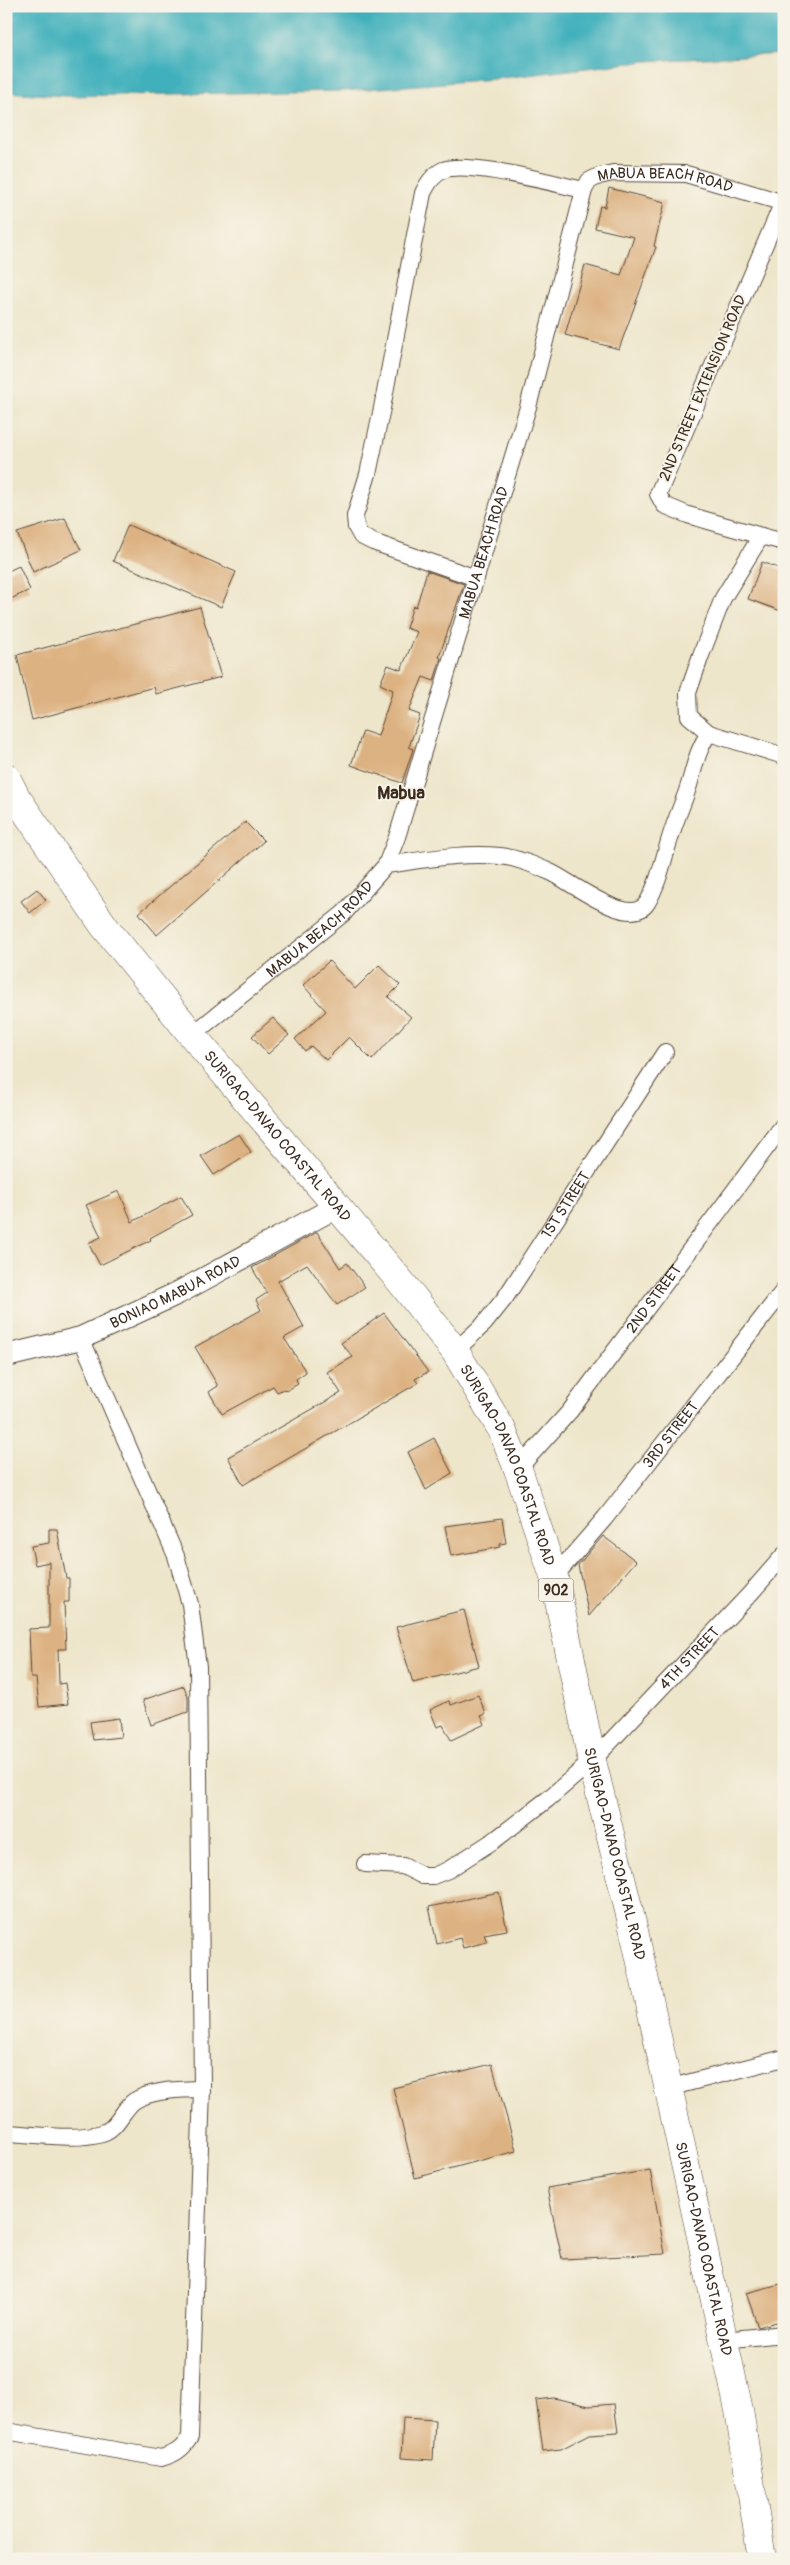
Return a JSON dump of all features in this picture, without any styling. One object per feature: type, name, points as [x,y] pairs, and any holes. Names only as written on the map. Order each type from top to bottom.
[{"type":"highway","name":"SURIGAO-DAVAO COASTAL ROAD","points":[[6,777],[16,797],[104,926],[192,1035],[401,1282],[455,1351],[502,1430],[518,1469],[554,1577],[592,1761],[634,1931],[738,2410],[762,2559]]},
{"type":"street","points":[[476,578],[373,542],[361,536],[356,527],[355,516],[368,474],[382,408],[423,193],[430,180],[441,171],[453,167],[501,172],[584,190]]},
{"type":"street","name":"MABUA BEACH ROAD","points":[[192,1035],[344,913],[386,865],[528,407],[584,190],[589,181],[599,176],[613,173],[686,174],[783,203]]},
{"type":"street","name":"2ND STREET EXTENSION ROAD","points":[[761,536],[688,515],[664,505],[658,494],[783,203]]},
{"type":"street","points":[[784,542],[761,536],[723,598],[688,693],[690,716],[709,733],[784,756]]},
{"type":"street","points":[[386,865],[462,856],[500,856],[524,861],[564,878],[598,901],[618,910],[636,911],[646,905],[657,882],[690,783],[693,764],[700,746],[709,733]]},
{"type":"street","name":"1ST STREET","points":[[455,1351],[484,1324],[505,1298],[664,1052]]},
{"type":"street","name":"2ND STREET","points":[[518,1469],[570,1411],[784,1124]]},
{"type":"street","name":"BONIAO MABUA ROAD","points":[[6,1356],[81,1338],[178,1293],[336,1207]]},
{"type":"street","name":"3RD STREET","points":[[554,1577],[605,1518],[784,1290]]},
{"type":"street","points":[[6,2431],[161,2458],[174,2454],[184,2447],[190,2437],[202,2089],[198,1667],[190,1604],[176,1556],[81,1338]]},
{"type":"street","name":"4TH STREET","points":[[365,1864],[403,1866],[423,1876],[433,1876],[448,1870],[548,1799],[592,1761],[749,1595],[784,1555]]},
{"type":"street","points":[[668,2088],[784,2058]]},
{"type":"street","points":[[6,2132],[88,2136],[104,2133],[112,2127],[133,2102],[145,2096],[171,2090],[202,2089]]},
{"type":"street","points":[[723,2340],[784,2334]]},
{"type":"water","points":[[6,6],[784,6],[784,54],[646,61],[494,79],[343,91],[65,96],[6,92]]},
{"type":"building","points":[[609,188],[665,202],[654,246],[656,247],[619,349],[565,335],[585,265],[621,275],[634,237],[595,228],[600,206],[605,207]]},
{"type":"building","points":[[65,518],[81,550],[33,572],[17,533]]},
{"type":"building","points":[[128,525],[236,572],[221,607],[113,561]]},
{"type":"building","points":[[762,562],[784,570],[784,602],[781,611],[748,599]]},
{"type":"building","points":[[19,566],[30,590],[6,601],[6,572]]},
{"type":"building","points":[[427,571],[464,584],[439,657],[441,658],[434,681],[423,677],[409,711],[420,715],[409,747],[413,749],[402,783],[351,765],[363,731],[378,736],[393,690],[380,684],[388,665],[401,670],[417,632],[406,628],[413,606],[416,607]]},
{"type":"building","points":[[200,607],[221,677],[156,694],[154,687],[32,720],[17,655]]},
{"type":"building","points":[[245,822],[264,841],[157,935],[139,913]]},
{"type":"building","points":[[37,889],[46,900],[30,913],[21,901]]},
{"type":"building","points":[[329,961],[355,989],[379,965],[400,985],[388,997],[411,1017],[372,1060],[349,1037],[326,1060],[311,1046],[305,1051],[295,1039],[326,1011],[303,985]]},
{"type":"building","points":[[273,1018],[289,1035],[268,1054],[252,1036]]},
{"type":"building","points":[[239,1134],[251,1152],[214,1175],[201,1156]]},
{"type":"building","points":[[119,1191],[132,1222],[181,1196],[192,1215],[150,1238],[151,1240],[100,1265],[88,1243],[101,1237],[86,1205]]},
{"type":"building","points":[[317,1232],[340,1268],[347,1263],[365,1287],[337,1305],[307,1264],[278,1281],[304,1327],[284,1338],[306,1372],[296,1379],[298,1384],[286,1391],[284,1389],[277,1392],[273,1386],[222,1414],[209,1392],[218,1386],[195,1347],[261,1310],[256,1300],[267,1293],[252,1268]]},
{"type":"building","points":[[384,1313],[428,1372],[415,1379],[418,1383],[243,1485],[228,1457],[341,1393],[327,1372],[353,1357],[341,1343]]},
{"type":"building","points":[[434,1438],[452,1473],[426,1490],[408,1452]]},
{"type":"building","points":[[502,1518],[506,1543],[500,1544],[500,1547],[451,1556],[445,1526]]},
{"type":"building","points":[[49,1529],[57,1529],[66,1578],[69,1578],[69,1602],[64,1602],[66,1649],[58,1649],[59,1684],[65,1683],[68,1704],[39,1707],[36,1678],[31,1678],[29,1629],[49,1628],[49,1562],[35,1565],[31,1546],[49,1543]]},
{"type":"building","points":[[603,1536],[636,1561],[589,1616],[578,1565]]},
{"type":"building","points":[[464,1610],[479,1666],[413,1683],[396,1627]]},
{"type":"building","points":[[184,1686],[188,1697],[188,1712],[151,1725],[143,1700]]},
{"type":"building","points":[[478,1695],[486,1714],[481,1716],[485,1724],[451,1740],[443,1725],[437,1727],[430,1710],[449,1701],[451,1705]]},
{"type":"building","points":[[119,1718],[121,1737],[93,1740],[90,1722]]},
{"type":"building","points":[[499,1892],[507,1930],[484,1934],[487,1942],[463,1948],[460,1938],[437,1944],[429,1907]]},
{"type":"building","points":[[492,2064],[516,2151],[415,2178],[393,2088]]},
{"type":"building","points":[[650,2170],[665,2254],[562,2259],[547,2188]]},
{"type":"building","points":[[784,2283],[784,2320],[758,2327],[746,2293]]},
{"type":"building","points":[[554,2398],[589,2406],[614,2404],[618,2432],[590,2434],[561,2449],[543,2451],[536,2400]]},
{"type":"building","points":[[403,2418],[435,2420],[433,2460],[401,2458]]},
{"type":"district","name":"Mabua","points":[[401,793]]}]
